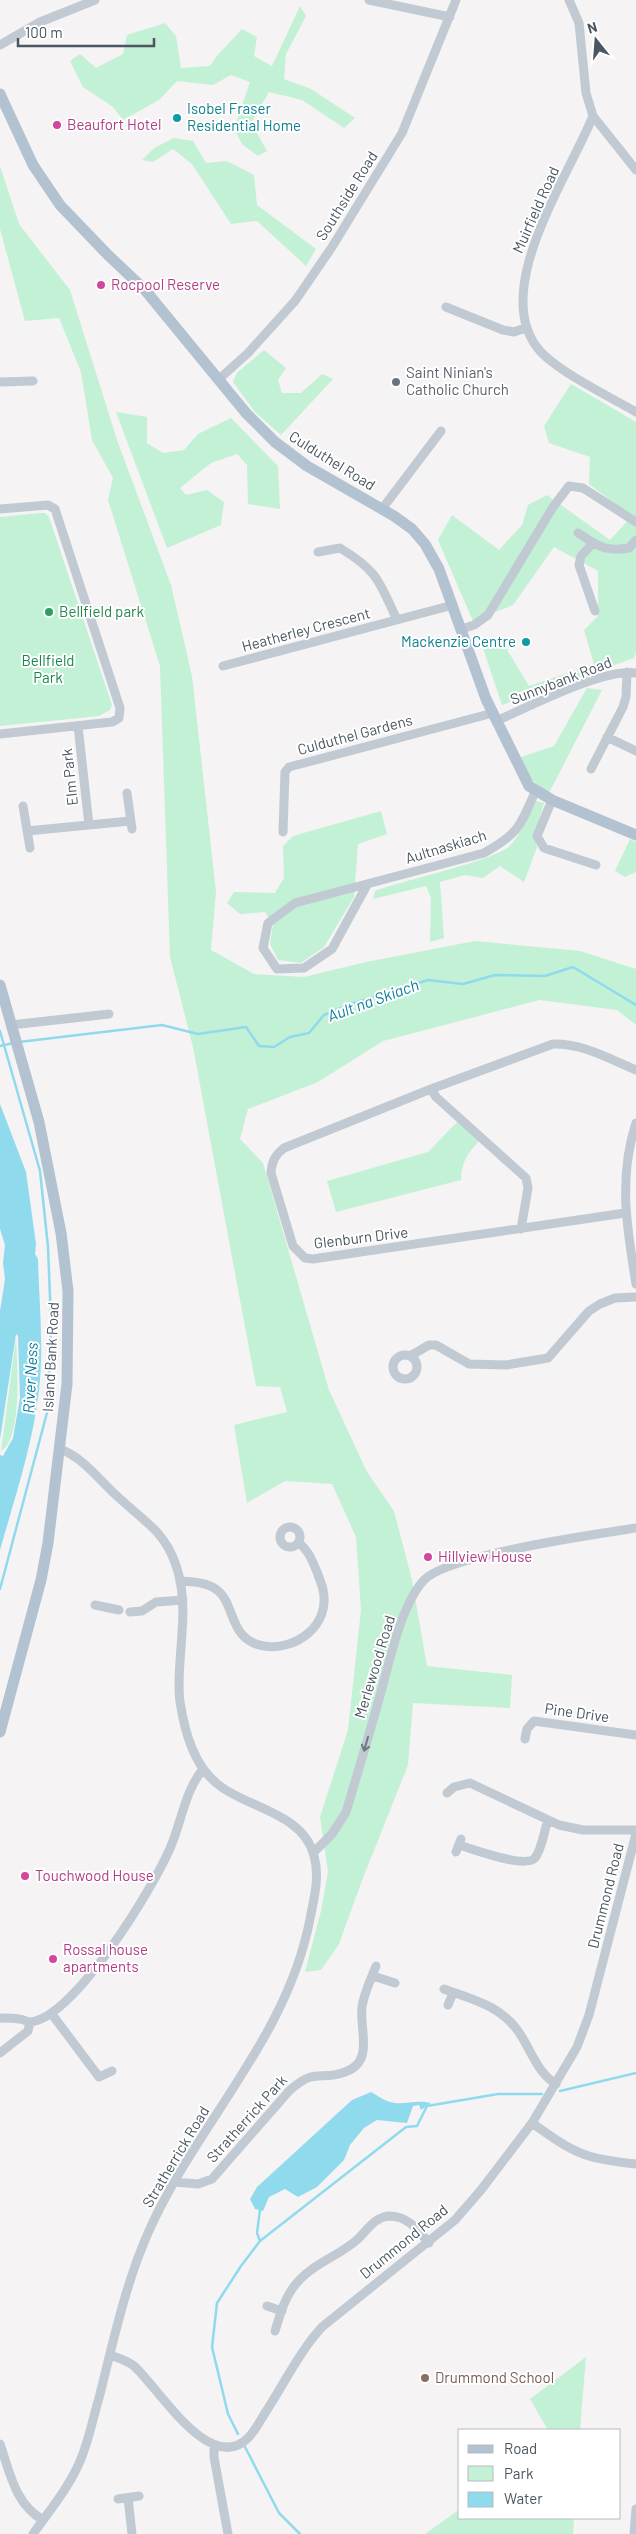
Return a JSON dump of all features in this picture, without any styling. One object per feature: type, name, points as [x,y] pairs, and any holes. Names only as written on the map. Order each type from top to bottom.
[{"type":"main road","name":"Culduthel Road","points":[[0,94],[33,165],[60,205],[145,290],[218,380],[275,442],[307,466],[382,509],[412,529],[426,544],[439,569],[494,717],[523,776],[535,792]]},
{"type":"main road","points":[[535,792],[636,835]]},
{"type":"main road","name":"Island Bank Road","points":[[0,985],[41,1130],[61,1233],[68,1290],[67,1384],[42,1580],[0,1732]]},
{"type":"street","points":[[0,45],[40,22],[95,0]]},
{"type":"street","points":[[369,0],[450,17]]},
{"type":"street","name":"Southside Road","points":[[218,380],[248,353],[295,301],[332,247],[402,133],[456,0]]},
{"type":"street","points":[[569,0],[578,23],[586,93],[593,116],[636,170]]},
{"type":"street","name":"Muirfield Road","points":[[525,328],[524,281],[530,252],[593,116]]},
{"type":"street","points":[[446,307],[503,330],[514,332],[525,328],[540,352],[571,374],[636,412]]},
{"type":"street","points":[[0,382],[33,381]]},
{"type":"street","points":[[382,509],[441,432]]},
{"type":"street","points":[[462,629],[474,625],[488,615],[553,507],[569,486],[583,488],[636,522]]},
{"type":"street","points":[[0,509],[48,505],[55,509],[120,708],[118,718],[112,722],[0,734]]},
{"type":"street","points":[[578,533],[600,548],[619,550],[629,548],[636,540]]},
{"type":"street","points":[[593,543],[581,556],[579,565],[595,611]]},
{"type":"street","name":"Heatherley Crescent","points":[[318,552],[340,548],[361,561],[376,576],[397,620]]},
{"type":"street","name":"Heatherley Crescent","points":[[223,666],[453,605]]},
{"type":"street","points":[[590,769],[626,697],[631,672]]},
{"type":"street","name":"Sunnybank Road","points":[[494,717],[583,684],[631,672]]},
{"type":"street","name":"Culduthel Gardens","points":[[283,832],[285,772],[289,767],[494,717]]},
{"type":"street","name":"Elm Park","points":[[78,726],[89,825]]},
{"type":"street","points":[[607,737],[636,751]]},
{"type":"street","name":"Aultnaskiach","points":[[367,885],[332,949],[304,968],[277,970],[263,948],[268,923],[296,903],[484,852],[510,838],[522,823],[535,792]]},
{"type":"street","name":"Elm Park","points":[[27,830],[89,825],[131,825],[127,793]]},
{"type":"street","points":[[552,800],[538,836],[544,848],[596,865]]},
{"type":"street","points":[[23,806],[30,848]]},
{"type":"street","points":[[11,1025],[109,1014]]},
{"type":"street","name":"Glenburn Drive","points":[[625,1213],[314,1259],[305,1258],[293,1246],[271,1173],[272,1163],[276,1154],[284,1148],[431,1089],[554,1044],[568,1044],[580,1047],[636,1070]]},
{"type":"street","points":[[431,1089],[436,1097],[526,1178],[528,1188],[521,1229]]},
{"type":"street","points":[[636,1123],[626,1163],[625,1213],[636,1284]]},
{"type":"street","points":[[410,1356],[429,1345],[436,1345],[469,1364],[506,1365],[548,1358],[589,1312],[600,1304],[615,1298],[636,1297]]},
{"type":"street","points":[[60,1449],[78,1457],[106,1486],[157,1532],[174,1561],[180,1580],[183,1600],[179,1698],[190,1743],[203,1769],[221,1787],[281,1816],[298,1830],[314,1852]]},
{"type":"street","name":"Merlewood Road","points":[[314,1852],[332,1834],[346,1812],[393,1646],[419,1588],[425,1579],[435,1572],[460,1562],[586,1536],[636,1528]]},
{"type":"street","points":[[180,1580],[216,1589],[225,1598],[235,1625],[253,1642],[262,1646],[278,1647],[293,1644],[315,1627],[320,1618],[324,1600],[323,1590],[310,1554],[299,1543]]},
{"type":"street","points":[[130,1612],[142,1611],[156,1602],[183,1600]]},
{"type":"street","points":[[95,1605],[119,1610]]},
{"type":"street","name":"Pine Drive","points":[[525,1739],[527,1729],[534,1721],[636,1735]]},
{"type":"street","points":[[0,2018],[20,2019],[30,2022],[51,2013],[83,1983],[115,1944],[149,1891],[181,1823],[190,1789],[203,1769]]},
{"type":"street","points":[[448,1793],[462,1784],[479,1786],[548,1820],[583,1830],[636,1830]]},
{"type":"street","points":[[459,1845],[514,1861],[530,1861],[538,1850],[548,1820]]},
{"type":"street","name":"Drummond Road","points":[[214,2445],[228,2448],[247,2439],[281,2388],[306,2344],[322,2327],[429,2243],[455,2220],[481,2190],[532,2123],[577,2046],[589,2015],[636,1834]]},
{"type":"street","name":"Stratherrick Road","points":[[33,2534],[79,2462],[127,2292],[147,2235],[174,2182],[263,2043],[293,1982],[306,1939],[317,1885],[314,1852]]},
{"type":"street","name":"Stratherrick Park","points":[[174,2182],[198,2184],[212,2179],[300,2081],[309,2076],[347,2072],[356,2065],[362,2057],[364,2046],[362,2007],[374,1971],[395,1983]]},
{"type":"street","points":[[444,1989],[489,2004],[500,2012],[521,2035],[542,2071],[556,2084]]},
{"type":"street","points":[[448,2005],[454,1993]]},
{"type":"street","points":[[51,2013],[99,2077],[112,2071]]},
{"type":"street","points":[[0,2053],[28,2032],[30,2022]]},
{"type":"street","points":[[532,2123],[560,2144],[584,2156],[636,2164]]},
{"type":"street","points":[[275,2331],[286,2299],[296,2284],[310,2271],[346,2249],[380,2218],[400,2217],[410,2222],[429,2243]]},
{"type":"street","points":[[267,2306],[282,2311]]},
{"type":"street","points":[[110,2355],[133,2365],[195,2432],[214,2445],[214,2457],[228,2534]]},
{"type":"street","points":[[0,2447],[22,2503],[28,2510],[43,2520]]},
{"type":"street","points":[[118,2499],[139,2496]]},
{"type":"street","points":[[128,2498],[132,2534]]},
{"type":"street","points":[[634,2534],[636,2509]]},
{"type":"green space","points":[[300,6],[306,16],[286,54],[284,79],[311,89],[355,118],[344,128],[302,100],[269,92],[251,123],[267,151],[258,156],[242,144],[234,129],[250,82],[231,75],[213,85],[177,81],[159,100],[123,120],[113,107],[83,87],[70,61],[80,54],[96,68],[123,54],[127,35],[165,23],[176,36],[181,68],[210,66],[242,29],[257,37],[254,56],[272,66]]},
{"type":"green space","points":[[174,138],[193,141],[206,163],[227,161],[254,175],[257,205],[316,249],[306,266],[257,221],[231,224],[192,164],[173,149],[153,162],[142,160],[154,148]]},
{"type":"green space","points":[[0,166],[19,224],[70,290],[117,440],[171,585],[192,676],[216,892],[211,950],[254,974],[304,977],[366,962],[475,941],[580,951],[636,969],[636,1025],[617,1010],[540,1000],[383,1041],[318,1082],[248,1109],[240,1139],[263,1163],[329,1390],[367,1472],[394,1511],[412,1580],[427,1666],[512,1675],[510,1708],[413,1703],[408,1765],[339,1944],[321,1970],[305,1972],[321,1911],[328,1872],[320,1817],[348,1730],[361,1610],[356,1537],[332,1484],[285,1481],[247,1503],[234,1425],[287,1412],[280,1387],[256,1386],[193,1047],[170,957],[160,666],[108,500],[113,478],[92,440],[81,372],[59,318],[25,321],[0,229]]},
{"type":"green space","points":[[264,350],[286,368],[278,380],[282,393],[301,393],[322,374],[333,379],[281,435],[255,412],[233,382],[237,373]]},
{"type":"green space","points":[[571,384],[636,422],[636,652],[634,658],[502,705],[482,645],[500,638],[529,686],[594,664],[584,630],[598,616],[598,571],[554,547],[513,605],[473,621],[438,540],[452,515],[499,550],[522,525],[528,505],[547,495],[610,540],[632,516],[589,484],[590,457],[549,443],[544,426]]},
{"type":"green space","points":[[116,412],[147,417],[147,443],[163,453],[184,450],[198,434],[231,418],[278,466],[280,509],[248,504],[247,465],[237,454],[211,463],[180,488],[186,495],[207,490],[224,502],[221,525],[167,548]]},
{"type":"green space","name":"Bellfield Park","points":[[45,513],[49,517],[112,705],[110,710],[99,716],[0,726],[0,517]]},
{"type":"green space","points":[[587,688],[602,690],[549,793],[529,778],[521,757],[554,746]]},
{"type":"green space","points":[[536,801],[544,803],[534,836],[537,847],[524,882],[500,866],[483,878],[465,875],[440,882],[444,938],[430,942],[431,898],[426,886],[373,899],[375,891],[469,864],[502,851],[515,840]]},
{"type":"green space","points":[[381,811],[387,834],[358,844],[354,897],[324,947],[301,963],[278,960],[270,944],[273,925],[265,912],[240,914],[227,903],[234,892],[275,893],[284,878],[283,846],[293,836]]},
{"type":"green space","points":[[630,839],[636,842],[636,872],[625,877],[615,871]]},
{"type":"green space","points":[[458,1121],[479,1141],[466,1158],[462,1168],[461,1180],[336,1212],[327,1181],[428,1152]]},
{"type":"green space","points":[[16,1338],[16,1416],[13,1432],[8,1444],[1,1451]]},
{"type":"green space","points":[[586,2357],[580,2429],[547,2429],[530,2399]]},
{"type":"green space","points":[[458,2510],[458,2519],[574,2519],[573,2534],[425,2534]]},
{"type":"water","name":"River Ness","points":[[0,1104],[26,1172],[36,1244],[35,1254],[38,1259],[41,1341],[39,1390],[36,1410],[23,1470],[0,1550],[0,1455],[3,1456],[13,1438],[20,1398],[18,1336],[16,1334],[0,1439],[0,1311],[5,1279],[3,1263],[5,1245],[0,1229]]},
{"type":"water","points":[[371,2092],[395,2103],[431,2103],[421,2110],[419,2105],[413,2106],[407,2123],[377,2120],[364,2128],[350,2145],[344,2160],[317,2187],[298,2197],[285,2189],[269,2197],[263,2211],[255,2209],[250,2199],[257,2187],[352,2100]]},
{"type":"waterway","name":"Ault na Skiach","points":[[19,1042],[162,1025],[198,1034],[246,1027],[259,1046],[274,1047],[290,1037],[309,1033],[324,1015],[351,1004],[428,980],[463,984],[495,975],[545,976],[573,967],[636,1005]]},
{"type":"waterway","points":[[0,1031],[40,1171],[48,1247],[51,1322],[48,1409],[0,1589]]},
{"type":"waterway","name":"Ault na Skiach","points":[[0,1046],[13,1043]]},
{"type":"waterway","points":[[560,2091],[636,2073]]},
{"type":"waterway","points":[[238,2434],[228,2414],[212,2347],[217,2303],[260,2241],[406,2127],[417,2126],[427,2106],[498,2094],[542,2094]]},
{"type":"waterway","points":[[260,2210],[257,2233],[260,2241]]},
{"type":"waterway","points":[[245,2447],[279,2513],[300,2534]]},
{"type":"place","name":"Isobel Fraser Residential Home","points":[[177,118]]},
{"type":"place","name":"Beaufort Hotel","points":[[57,125]]},
{"type":"place","name":"Rocpool Reserve","points":[[101,285]]},
{"type":"place","name":"Saint Ninian's Catholic Church","points":[[396,382]]},
{"type":"place","name":"Bellfield park","points":[[49,612]]},
{"type":"place","name":"Mackenzie Centre","points":[[526,642]]},
{"type":"place","name":"Hillview House","points":[[428,1557]]},
{"type":"place","name":"Touchwood House","points":[[25,1876]]},
{"type":"place","name":"Rossal house apartments","points":[[53,1959]]},
{"type":"place","name":"Drummond School","points":[[425,2378]]}]
